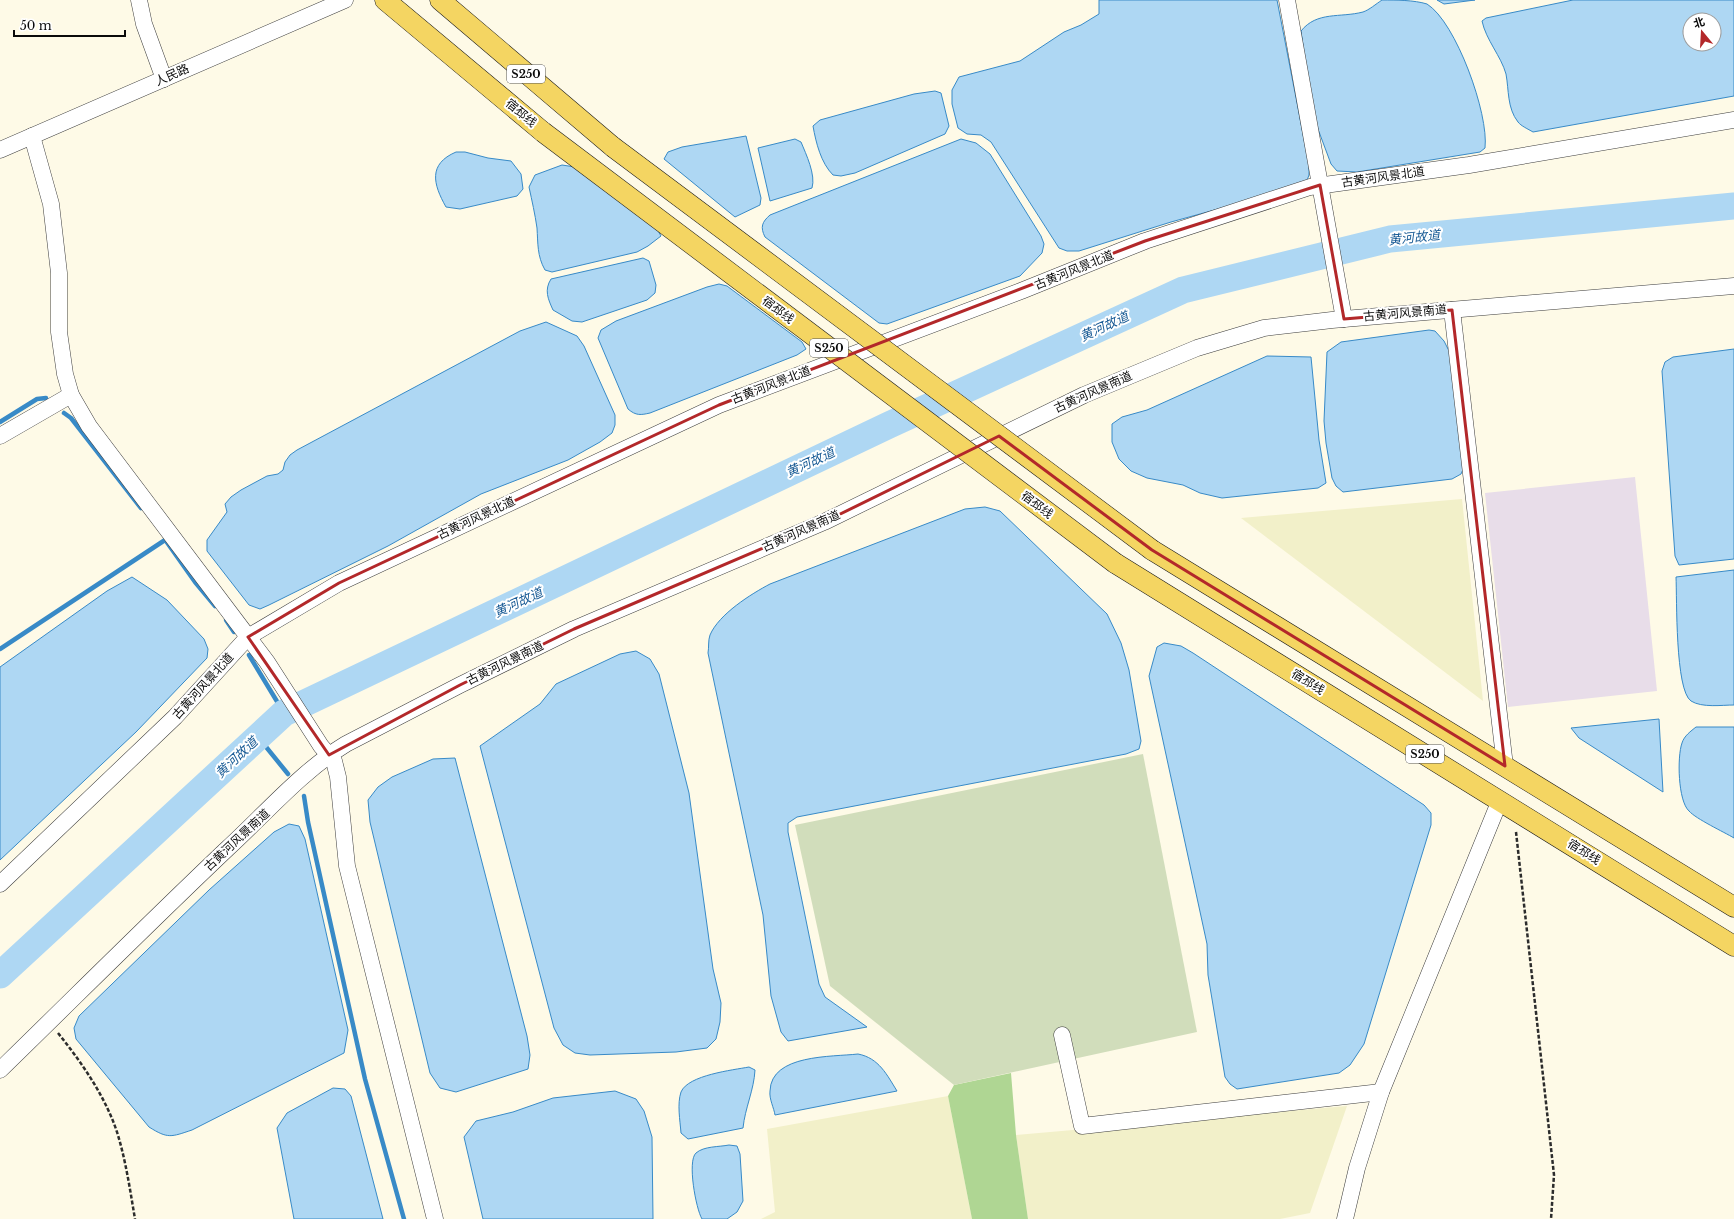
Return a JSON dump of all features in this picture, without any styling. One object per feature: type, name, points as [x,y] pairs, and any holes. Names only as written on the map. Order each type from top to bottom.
[{"type":"main road","name":"宿邳线","points":[[385,0],[543,132],[1115,563],[1734,946]]},
{"type":"main road","name":"S250","points":[[440,0],[613,147],[1152,550],[1734,907]]},
{"type":"street","points":[[139,0],[144,24],[164,78]]},
{"type":"street","name":"人民路","points":[[0,150],[345,0]]},
{"type":"street","points":[[1287,0],[1343,313]]},
{"type":"street","name":"古黄河风景北道","points":[[0,884],[175,717],[248,637],[339,582],[719,405],[1021,291],[1145,241],[1302,189],[1321,192],[1734,120]]},
{"type":"street","points":[[32,136],[51,204],[59,273],[59,332],[64,374],[71,395],[89,426],[267,662],[325,750],[334,761],[338,777],[347,866],[435,1219]]},
{"type":"street","name":"古黄河风景南道","points":[[0,1070],[325,750],[346,744],[460,685],[567,633],[824,522],[1084,394],[1197,348],[1264,328],[1343,313],[1452,310],[1734,286]]},
{"type":"street","points":[[1452,310],[1505,766]]},
{"type":"street","points":[[0,436],[71,395]]},
{"type":"street","points":[[1344,1219],[1356,1168],[1381,1092],[1507,805]]},
{"type":"street","points":[[1062,1035],[1082,1126],[1381,1092]]},
{"type":"path","points":[[1507,805],[1554,1175],[1551,1219]]},
{"type":"path","points":[[49,1022],[80,1060],[105,1104],[116,1132],[124,1160],[135,1219]]},
{"type":"highlighted area","points":[[1320,185],[1344,319],[1452,310],[1505,766],[1152,550],[999,436],[824,522],[574,629],[460,685],[329,755],[248,637],[339,583],[719,405],[1145,241]]},
{"type":"shaded area","points":[[1635,477],[1657,691],[1508,707],[1485,493]]},
{"type":"shaded area","points":[[1462,499],[1483,701],[1241,518]]},
{"type":"shaded area","points":[[948,1096],[972,1219],[761,1219],[775,1212],[767,1129]]},
{"type":"shaded area","points":[[1347,1106],[1310,1213],[1280,1219],[1028,1219],[1016,1135]]},
{"type":"green space","points":[[1143,754],[1197,1032],[954,1085],[830,986],[795,825]]},
{"type":"green space","points":[[1011,1073],[1016,1135],[1028,1219],[972,1219],[948,1096],[954,1085]]},
{"type":"water","points":[[1099,0],[1277,0],[1309,165],[1309,175],[1306,183],[1294,188],[1171,222],[1079,251],[1067,251],[1059,248],[991,142],[981,135],[967,134],[958,128],[952,104],[952,90],[959,77],[1020,61],[1064,32],[1081,25],[1099,14]]},
{"type":"water","points":[[1382,0],[1411,1],[1427,4],[1438,14],[1449,29],[1468,70],[1482,114],[1485,133],[1485,148],[1480,152],[1357,172],[1337,171],[1331,164],[1312,113],[1301,31],[1314,20],[1329,16],[1363,12]]},
{"type":"water","points":[[1437,0],[1475,0],[1444,4]]},
{"type":"water","points":[[1573,0],[1734,0],[1734,96],[1533,132],[1519,123],[1514,117],[1510,105],[1504,67],[1487,35],[1482,21],[1486,18]]},
{"type":"water","points":[[935,91],[941,93],[949,126],[945,134],[855,173],[841,176],[833,175],[825,165],[813,126],[820,120],[914,94]]},
{"type":"water","points":[[746,136],[761,198],[760,205],[735,217],[664,159],[668,152],[682,147]]},
{"type":"water","points":[[795,139],[801,142],[808,158],[813,177],[812,188],[770,201],[758,148]]},
{"type":"water","points":[[961,139],[976,143],[990,154],[1041,236],[1044,244],[1042,253],[1020,276],[887,324],[879,323],[765,237],[762,227],[765,220],[770,215]]},
{"type":"water","points":[[456,152],[465,152],[488,158],[511,161],[521,174],[523,189],[517,196],[460,209],[446,207],[436,183],[437,169],[441,162]]},
{"type":"water","points":[[562,165],[575,167],[657,229],[661,236],[637,252],[552,272],[545,270],[539,255],[537,228],[529,187],[535,175]]},
{"type":"water","points":[[643,258],[649,261],[656,285],[655,293],[647,300],[582,322],[572,321],[553,310],[547,291],[551,279]]},
{"type":"water","points":[[719,284],[727,286],[802,342],[806,349],[797,355],[650,413],[639,414],[628,409],[598,338],[601,330],[616,321],[707,287]]},
{"type":"water","points":[[546,322],[577,336],[584,346],[615,415],[615,425],[612,433],[600,442],[568,460],[481,494],[388,546],[269,605],[260,609],[249,605],[207,551],[207,540],[227,512],[225,504],[231,497],[267,476],[278,474],[283,470],[285,462],[290,455],[297,450],[520,331]]},
{"type":"water","points":[[1429,330],[1435,331],[1444,341],[1451,355],[1464,467],[1461,474],[1452,479],[1343,492],[1336,486],[1332,478],[1326,443],[1324,421],[1327,352],[1341,342]]},
{"type":"water","points":[[1734,349],[1734,559],[1679,565],[1675,556],[1662,371],[1665,362],[1673,357]]},
{"type":"water","points":[[1267,356],[1311,357],[1319,440],[1326,483],[1318,488],[1222,498],[1200,493],[1183,485],[1147,478],[1131,471],[1119,459],[1112,442],[1112,424],[1122,417],[1147,410]]},
{"type":"water","points":[[985,507],[1000,511],[1107,614],[1121,643],[1129,670],[1141,741],[1139,749],[1126,754],[797,817],[788,823],[788,832],[819,984],[825,997],[867,1027],[788,1041],[781,1032],[771,996],[763,915],[708,653],[710,635],[720,620],[736,605],[770,584],[965,509]]},
{"type":"water","points":[[1734,570],[1734,705],[1701,705],[1691,701],[1686,693],[1682,680],[1679,662],[1676,577]]},
{"type":"water","points":[[132,577],[167,600],[204,639],[208,649],[207,658],[136,732],[0,860],[0,667],[107,591]]},
{"type":"water","points":[[1164,643],[1181,646],[1193,653],[1424,805],[1431,813],[1431,825],[1364,1044],[1350,1065],[1339,1073],[1237,1089],[1230,1084],[1225,1077],[1208,975],[1207,944],[1149,676],[1157,647]]},
{"type":"water","points":[[636,651],[650,659],[659,674],[689,793],[713,969],[721,1003],[720,1022],[716,1039],[707,1048],[676,1052],[590,1055],[575,1053],[563,1045],[554,1028],[480,746],[540,704],[556,684],[620,654]]},
{"type":"water","points":[[1659,719],[1663,792],[1579,738],[1571,728]]},
{"type":"water","points":[[1696,727],[1734,727],[1734,838],[1693,814],[1685,806],[1681,789],[1679,768],[1680,750],[1684,738]]},
{"type":"water","points":[[455,758],[527,1036],[530,1055],[528,1069],[456,1092],[440,1088],[430,1073],[370,822],[368,800],[378,787],[392,777],[433,759]]},
{"type":"water","points":[[289,824],[299,826],[305,839],[348,1030],[344,1053],[192,1130],[170,1136],[161,1134],[149,1127],[76,1039],[74,1028],[79,1016],[209,890],[274,832]]},
{"type":"water","points":[[858,1054],[872,1059],[877,1063],[886,1073],[897,1091],[775,1115],[770,1097],[770,1091],[773,1079],[781,1070],[791,1064],[819,1057]]},
{"type":"water","points":[[749,1067],[755,1070],[743,1128],[688,1139],[681,1133],[679,1102],[681,1092],[685,1086],[701,1077]]},
{"type":"water","points":[[333,1088],[345,1089],[351,1096],[383,1219],[294,1219],[277,1128],[287,1113]]},
{"type":"water","points":[[615,1091],[636,1099],[644,1111],[652,1137],[653,1219],[483,1219],[464,1137],[476,1121],[513,1112],[553,1098]]},
{"type":"water","points":[[729,1145],[737,1146],[740,1154],[743,1201],[737,1212],[727,1219],[702,1219],[697,1206],[693,1185],[693,1158],[696,1153],[703,1149]]},
{"type":"waterway","name":"黄河故道","points":[[0,975],[284,713],[889,425],[1183,290],[1390,239],[1734,206]]},
{"type":"waterway","points":[[0,422],[37,399],[46,398]]},
{"type":"waterway","points":[[64,413],[71,418],[141,508]]},
{"type":"waterway","points":[[0,649],[165,540]]},
{"type":"waterway","points":[[166,541],[195,582],[215,606]]},
{"type":"waterway","points":[[226,620],[234,632]]},
{"type":"waterway","points":[[249,655],[284,713]]},
{"type":"waterway","points":[[258,737],[288,774]]},
{"type":"waterway","points":[[304,796],[308,822],[365,1079],[404,1219]]}]
